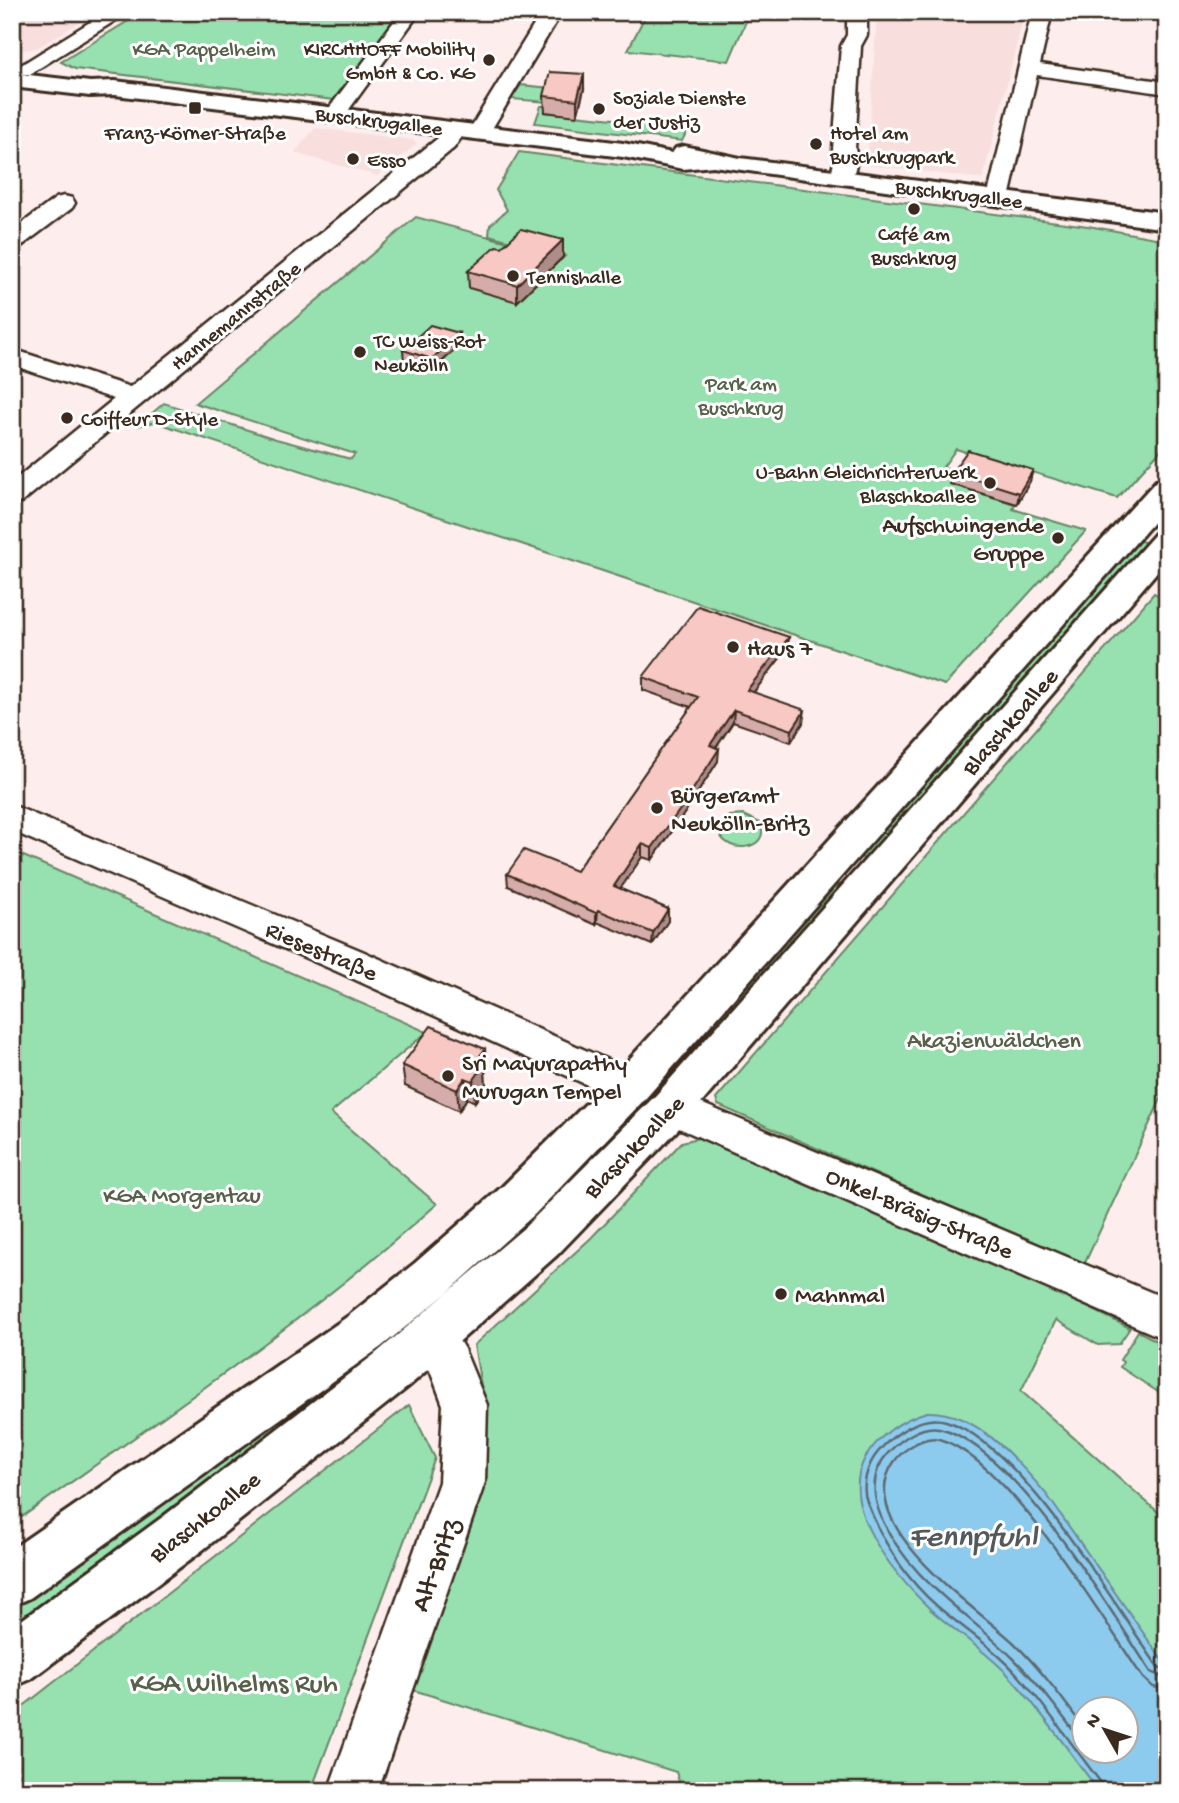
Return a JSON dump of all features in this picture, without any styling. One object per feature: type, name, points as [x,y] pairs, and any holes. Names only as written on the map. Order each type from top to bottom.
[{"type":"main road","name":"Buschkrugallee","points":[[15,74],[90,89],[115,88],[479,132],[643,153],[683,162],[710,160],[844,167],[998,198],[1167,221]]},
{"type":"main road","name":"Blaschkoallee","points":[[12,1580],[364,1332],[431,1278],[519,1200],[630,1087],[1162,514]]},
{"type":"main road","name":"Blaschkoallee","points":[[12,1660],[182,1534],[433,1336],[541,1241],[673,1107],[1162,514]]},
{"type":"street","points":[[15,74],[120,12]]},
{"type":"street","points":[[335,115],[411,12]]},
{"type":"street","points":[[479,132],[552,12]]},
{"type":"street","points":[[844,167],[856,150],[863,75],[862,44],[857,35],[857,12]]},
{"type":"street","points":[[998,198],[1042,12]]},
{"type":"street","points":[[1028,68],[1167,88]]},
{"type":"street","name":"Hannemannstraße","points":[[12,496],[447,142],[455,130]]},
{"type":"street","points":[[12,242],[64,203]]},
{"type":"street","points":[[12,357],[133,397]]},
{"type":"street","name":"Riesestraße","points":[[12,817],[362,967],[630,1087]]},
{"type":"street","name":"Onkel-Bräsig-Straße","points":[[673,1107],[1167,1320]]},
{"type":"street","name":"Alt-Britz","points":[[353,1791],[462,1482],[465,1405],[449,1363],[433,1336]]},
{"type":"shaded area","points":[[12,12],[97,12],[37,48],[19,51],[12,50]]},
{"type":"shaded area","points":[[877,12],[1025,12],[983,179],[867,165]]},
{"type":"shaded area","points":[[315,128],[414,140],[417,144],[377,176],[294,153]]},
{"type":"green space","name":"KGA Pappelheim","points":[[143,12],[402,12],[334,100],[75,69],[61,62]]},
{"type":"green space","points":[[647,12],[750,12],[729,61],[628,50]]},
{"type":"green space","points":[[521,85],[551,88],[547,102],[511,99]]},
{"type":"green space","points":[[541,106],[546,106],[545,112],[682,126],[682,129],[688,129],[682,141],[535,123]]},
{"type":"green space","name":"Park am Buschkrug","points":[[519,152],[1088,226],[1167,240],[1167,443],[1117,498],[956,449],[943,467],[958,472],[951,484],[1015,504],[1013,509],[1086,531],[945,685],[155,422],[137,426],[164,403],[276,439],[351,459],[355,454],[195,403],[416,217],[563,257],[560,261],[565,256],[489,235],[490,225],[507,210],[496,190]]},
{"type":"green space","points":[[1134,539],[1150,544],[870,862],[854,854]]},
{"type":"green space","name":"Akazienwäldchen","points":[[1167,578],[1167,1086],[1084,1265],[718,1105],[716,1099],[1154,593],[1160,596],[1166,590],[1160,586]]},
{"type":"green space","points":[[743,815],[760,823],[762,832],[753,845],[736,847],[721,837],[718,828],[729,816]]},
{"type":"green space","name":"KGA Morgentau","points":[[12,851],[427,1032],[331,1113],[437,1204],[283,1330],[12,1524]]},
{"type":"green space","points":[[831,880],[848,889],[693,1064],[675,1054]]},
{"type":"green space","points":[[702,1137],[1067,1297],[1130,1328],[1119,1344],[1098,1345],[1056,1320],[1021,1391],[1167,1520],[1167,1791],[682,1791],[676,1772],[410,1689],[484,1403],[474,1345],[591,1238],[682,1142]]},
{"type":"green space","points":[[1138,1331],[1167,1346],[1167,1398],[1120,1367],[1123,1362],[1120,1360]]},
{"type":"green space","points":[[362,1350],[373,1366],[12,1638],[12,1594]]},
{"type":"green space","name":"KGA Wilhelms Ruh","points":[[409,1405],[435,1458],[311,1791],[12,1791],[12,1715]]},
{"type":"water","name":"Fennpfuhl","points":[[927,1412],[962,1419],[979,1428],[1009,1453],[1047,1495],[1167,1667],[1167,1791],[1099,1791],[1079,1764],[1140,1764],[1140,1694],[1070,1694],[1070,1752],[1011,1678],[992,1659],[930,1609],[887,1560],[864,1519],[858,1477],[865,1458],[877,1442],[900,1424]]},
{"type":"building","points":[[550,72],[584,74],[577,100],[544,96]]},
{"type":"building","points":[[521,229],[563,240],[517,285],[468,271],[496,246],[502,247]]},
{"type":"building","points":[[430,325],[459,333],[432,359],[403,350]]},
{"type":"building","points":[[968,450],[1033,470],[1019,493],[952,472]]},
{"type":"building","points":[[698,606],[789,637],[747,690],[805,710],[792,730],[734,710],[710,745],[719,749],[681,808],[652,848],[642,844],[614,886],[668,909],[653,933],[598,910],[596,913],[507,874],[524,850],[576,871],[698,697],[643,677]]},
{"type":"building","points":[[431,1026],[485,1049],[476,1061],[484,1065],[473,1081],[465,1078],[457,1090],[402,1065]]},
{"type":"place","name":"KIRCHHOFF Mobility GmbH & Co. KG","points":[[489,60]]},
{"type":"place","name":"Franz-Körner-Straße","points":[[195,108]]},
{"type":"place","name":"Soziale Dienste der Justiz","points":[[599,109]]},
{"type":"place","name":"Hotel am Buschkrugpark","points":[[816,144]]},
{"type":"place","name":"Esso","points":[[353,159]]},
{"type":"place","name":"Café am Buschkrug","points":[[914,209]]},
{"type":"place","name":"Tennishalle","points":[[513,276]]},
{"type":"place","name":"TC Weiss-Rot Neukölln","points":[[360,352]]},
{"type":"place","name":"Coiffeur D-Style","points":[[67,418]]},
{"type":"place","name":"U-Bahn Gleichrichterwerk Blaschkoallee","points":[[990,483]]},
{"type":"place","name":"Aufschwingende Gruppe","points":[[1058,538]]},
{"type":"place","name":"Haus 7","points":[[733,647]]},
{"type":"place","name":"Bürgeramt Neukölln-Britz","points":[[657,808]]},
{"type":"place","name":"Sri Mayurapathy Murugan Tempel","points":[[448,1076]]},
{"type":"place","name":"Mahnmal","points":[[781,1294]]}]
